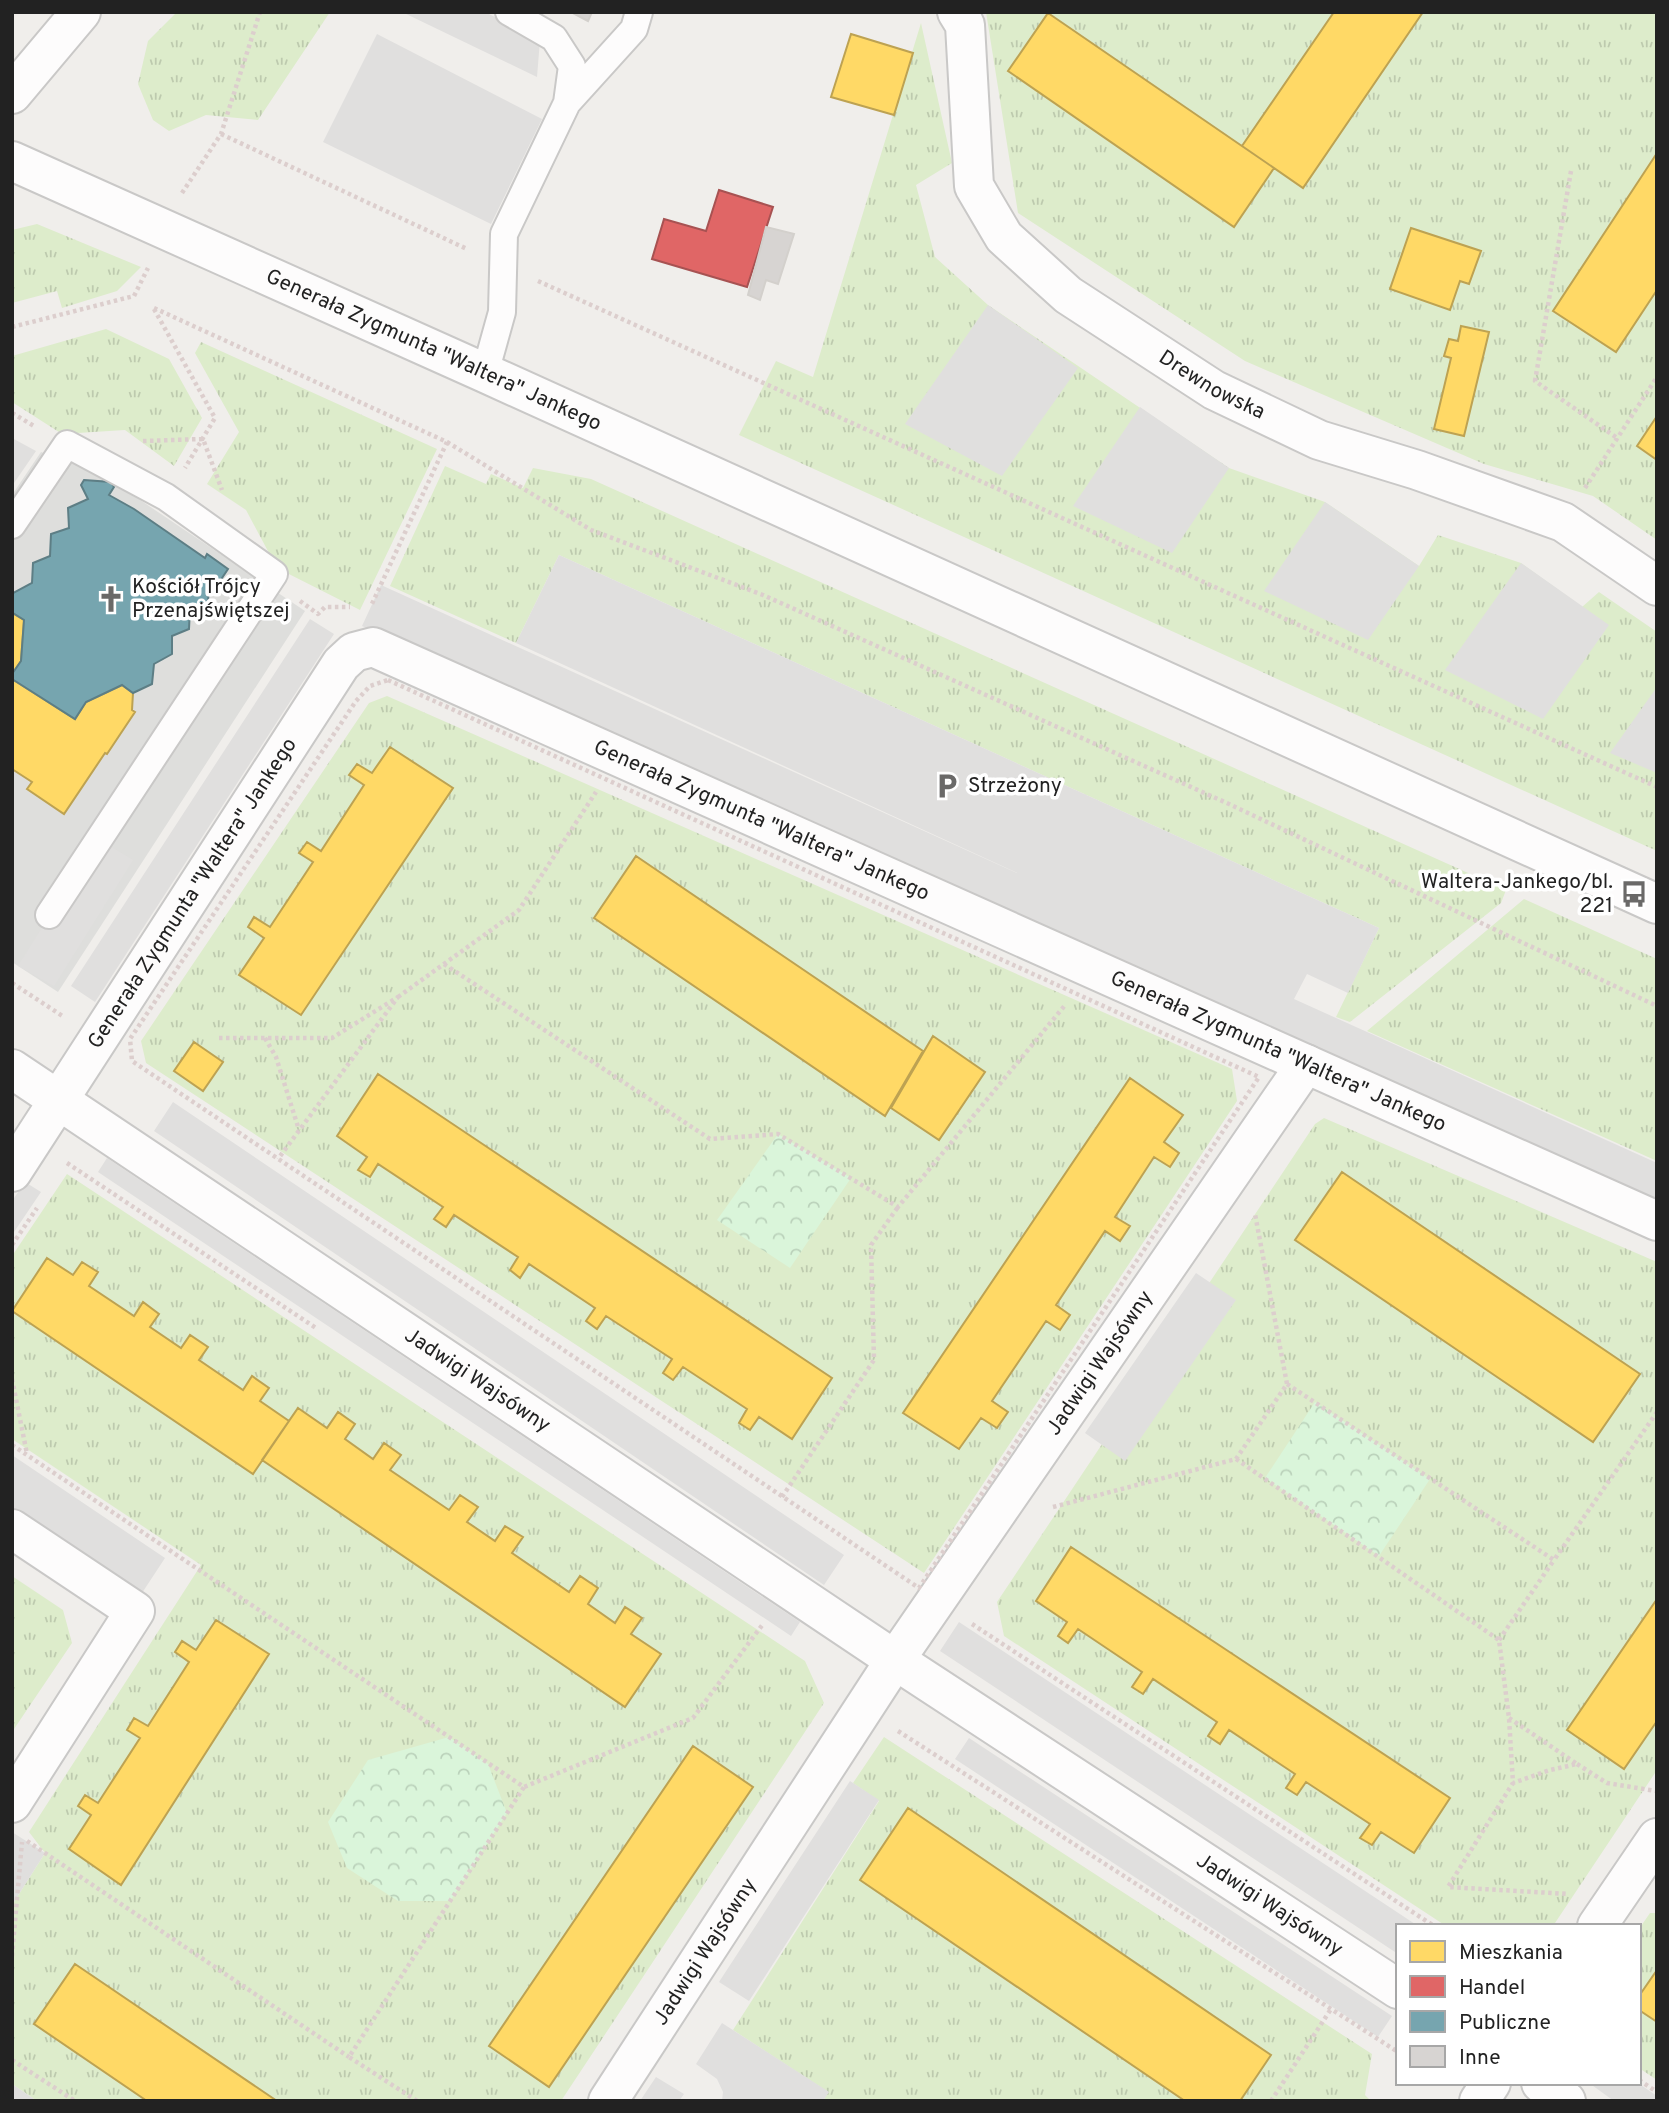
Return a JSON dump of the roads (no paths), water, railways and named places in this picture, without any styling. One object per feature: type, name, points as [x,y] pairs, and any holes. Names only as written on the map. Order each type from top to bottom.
[{"type":"street","points":[[12,94],[81,12]]},
{"type":"street","name":"Drewnowska","points":[[957,12],[965,26],[974,186],[1003,237],[1068,295],[1214,390],[1319,440],[1430,475],[1563,522],[1657,586]]},
{"type":"street","name":"Generała Zygmunta \"Waltera\" Jankego","points":[[12,161],[1657,904]]},
{"type":"street","name":"Generała Zygmunta \"Waltera\" Jankego","points":[[59,1100],[341,664],[354,652],[373,647],[1657,1220]]},
{"type":"street","name":"Jadwigi Wajsówny","points":[[608,2101],[895,1660],[1306,1064]]},
{"type":"street","name":"Jadwigi Wajsówny","points":[[12,1069],[895,1660],[1396,1988]]},
{"type":"street","points":[[12,1172],[59,1100]]},
{"type":"street","points":[[12,1529],[135,1611],[12,1803]]},
{"type":"street","points":[[1598,1924],[1657,1838]]},
{"type":"street","points":[[1479,2101],[1490,2085]]},
{"type":"street","points":[[1544,2085],[1566,2101]]},
{"type":"lane","points":[[509,12],[535,19],[554,38],[572,66],[567,103]]},
{"type":"lane","points":[[485,373],[502,312],[504,234],[567,103],[634,29],[639,12]]},
{"type":"lane","points":[[12,525],[67,444],[166,498],[274,573],[50,915]]},
{"type":"place","name":"Kościół Trójcy Przenajświętszej","points":[[111,599]]},
{"type":"place","name":"Strzeżony","points":[[947,786]]},
{"type":"place","name":"Waltera-Jankego/bl. 221","points":[[1634,894]]}]
